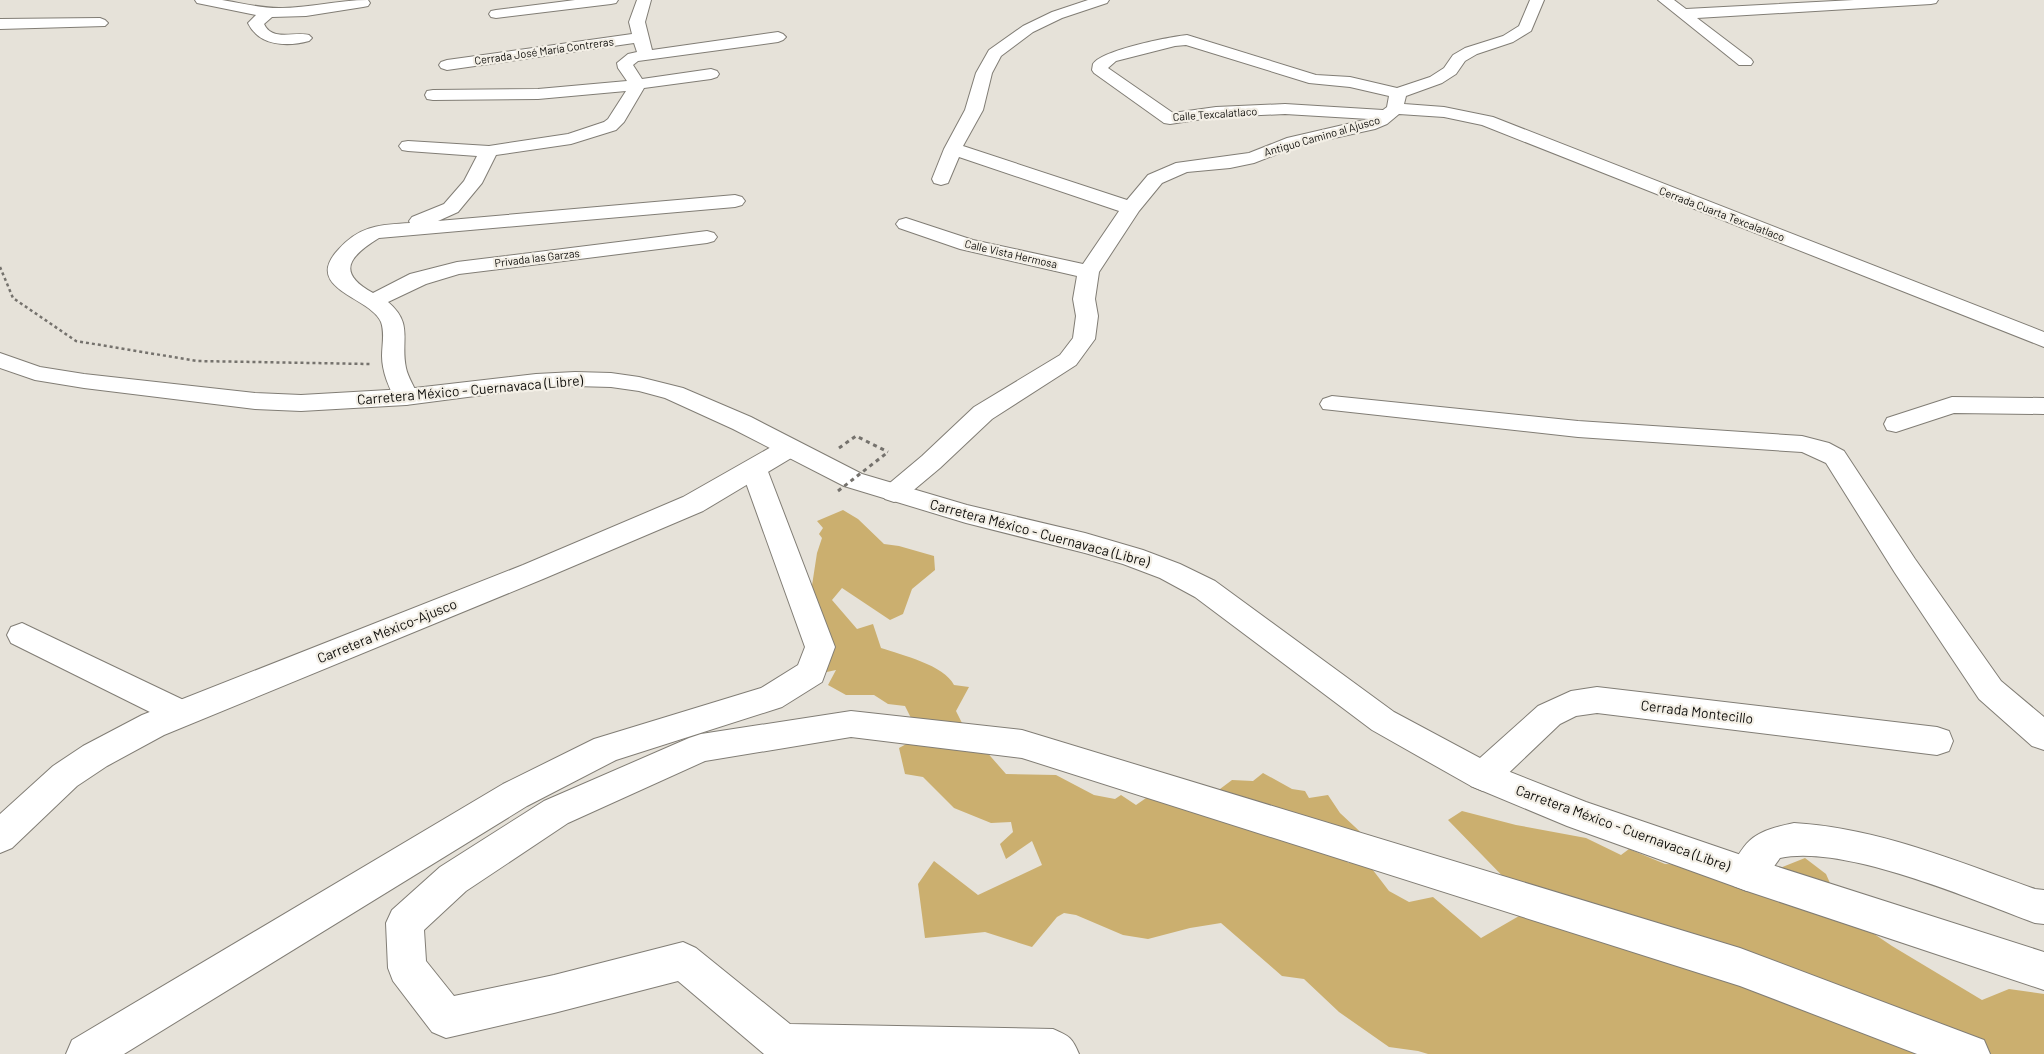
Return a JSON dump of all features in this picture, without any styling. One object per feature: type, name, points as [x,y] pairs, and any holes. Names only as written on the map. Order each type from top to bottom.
[{"type":"street","points":[[202,0],[247,10],[269,12],[316,11],[363,3]]},
{"type":"street","points":[[496,14],[611,0]]},
{"type":"street","points":[[644,0],[637,22],[645,54]]},
{"type":"street","points":[[941,179],[953,149],[974,110],[984,73],[995,53],[1028,29],[1057,15],[1102,0]]},
{"type":"street","name":"Antiguo Camino al Ajusco","points":[[894,493],[984,413],[1068,360],[1084,339],[1087,316],[1084,299],[1088,272],[1131,208],[1155,179],[1182,167],[1230,162],[1254,156],[1293,142],[1369,125],[1394,105],[1450,71],[1459,58],[1471,51],[1508,39],[1526,28],[1537,0]]},
{"type":"street","points":[[1666,0],[1745,62]]},
{"type":"street","points":[[1684,14],[1931,0]]},
{"type":"street","points":[[269,12],[256,23],[260,32],[273,39],[304,38]]},
{"type":"street","points":[[0,24],[100,23]]},
{"type":"street","points":[[638,85],[626,68],[625,63],[634,57],[778,37]]},
{"type":"street","name":"Cerrada José María Contreras","points":[[447,66],[641,38]]},
{"type":"street","name":"Calle Texcalatlaco","points":[[1187,40],[1315,80],[1350,82],[1394,105],[1216,112],[1170,119],[1100,70],[1101,64],[1110,58],[1174,41],[1187,40]]},
{"type":"street","points":[[433,95],[477,97],[638,85],[710,74]]},
{"type":"street","points":[[408,146],[488,151],[571,139],[610,126],[615,122],[638,85]]},
{"type":"street","name":"Cerrada Cuarta Texcalatlaco","points":[[1394,105],[1444,112],[1487,121],[2044,340]]},
{"type":"street","points":[[953,149],[1131,208]]},
{"type":"street","points":[[406,397],[394,365],[396,333],[389,316],[373,301],[350,288],[341,277],[338,267],[342,255],[355,243],[374,232],[421,221],[451,208],[472,183],[488,151]]},
{"type":"street","points":[[374,232],[735,201]]},
{"type":"street","name":"Calle Vista Hermosa","points":[[906,224],[967,245],[1088,272]]},
{"type":"street","name":"Privada las Garzas","points":[[373,301],[418,279],[458,268],[707,237]]},
{"type":"street","name":"Carretera México - Cuernavaca (Libre)","points":[[0,360],[35,373],[84,381],[245,400],[301,403],[406,397],[536,381],[611,380],[639,384],[674,393],[742,422],[853,480],[975,516],[1085,543],[1133,557],[1170,571],[1205,589],[1383,721],[1483,776],[1579,815],[1747,874],[2044,971]]},
{"type":"street","points":[[1332,404],[1578,429],[1802,444],[1820,449],[1835,457],[1905,566],[1990,690],[2044,736]]},
{"type":"street","points":[[1896,424],[1952,405],[2044,406]]},
{"type":"street","name":"Carretera México-Ajusco","points":[[0,837],[65,776],[124,740],[181,713],[533,572],[693,504],[789,448]]},
{"type":"street","points":[[86,1054],[515,795],[606,749],[772,698],[811,673],[820,647],[754,469]]},
{"type":"street","points":[[22,636],[181,713]]},
{"type":"street","name":"Cerrada Montecillo","points":[[1483,776],[1549,715],[1571,704],[1597,700],[1937,741]]},
{"type":"street","points":[[1059,1054],[1053,1048],[783,1044],[683,960],[554,994],[446,1018],[407,968],[405,923],[453,879],[556,812],[700,748],[851,724],[1022,744],[1740,967],[1970,1054]]},
{"type":"street","points":[[1747,874],[1770,845],[1792,839],[1838,842],[1894,857],[2035,906],[2044,907]]},
{"type":"path","points":[[0,267],[13,298],[76,341],[197,361],[394,365]]},
{"type":"path","points":[[838,492],[888,452],[856,436]]},
{"type":"shaded area","points":[[843,510],[858,519],[884,544],[899,546],[934,556],[935,570],[912,589],[903,614],[890,620],[842,588],[832,600],[857,629],[873,624],[881,648],[932,666],[949,678],[954,685],[969,687],[956,711],[963,725],[1006,774],[1056,775],[1094,795],[1115,799],[1121,795],[1136,805],[1149,796],[1208,798],[1232,780],[1253,781],[1263,773],[1292,789],[1305,791],[1309,798],[1328,795],[1340,813],[1369,840],[1344,851],[1348,863],[1366,861],[1389,891],[1409,902],[1433,897],[1481,938],[1519,916],[1520,894],[1448,820],[1462,811],[1516,825],[1586,838],[1621,855],[1629,849],[1665,864],[1720,866],[1762,875],[1805,858],[1826,874],[1843,913],[1892,946],[1982,1000],[2009,989],[2044,994],[2044,1054],[1428,1054],[1389,1047],[1339,1012],[1304,979],[1282,976],[1221,923],[1190,928],[1148,939],[1123,935],[1076,915],[1064,913],[1057,917],[1032,947],[985,932],[925,938],[918,884],[934,861],[978,895],[1042,865],[1032,841],[1006,859],[1000,844],[1013,832],[1011,822],[991,823],[954,808],[923,777],[905,774],[899,748],[910,742],[913,722],[905,706],[888,704],[874,695],[846,695],[828,685],[836,670],[808,676],[807,618],[817,553],[822,538],[819,534],[823,528],[817,521]]}]
